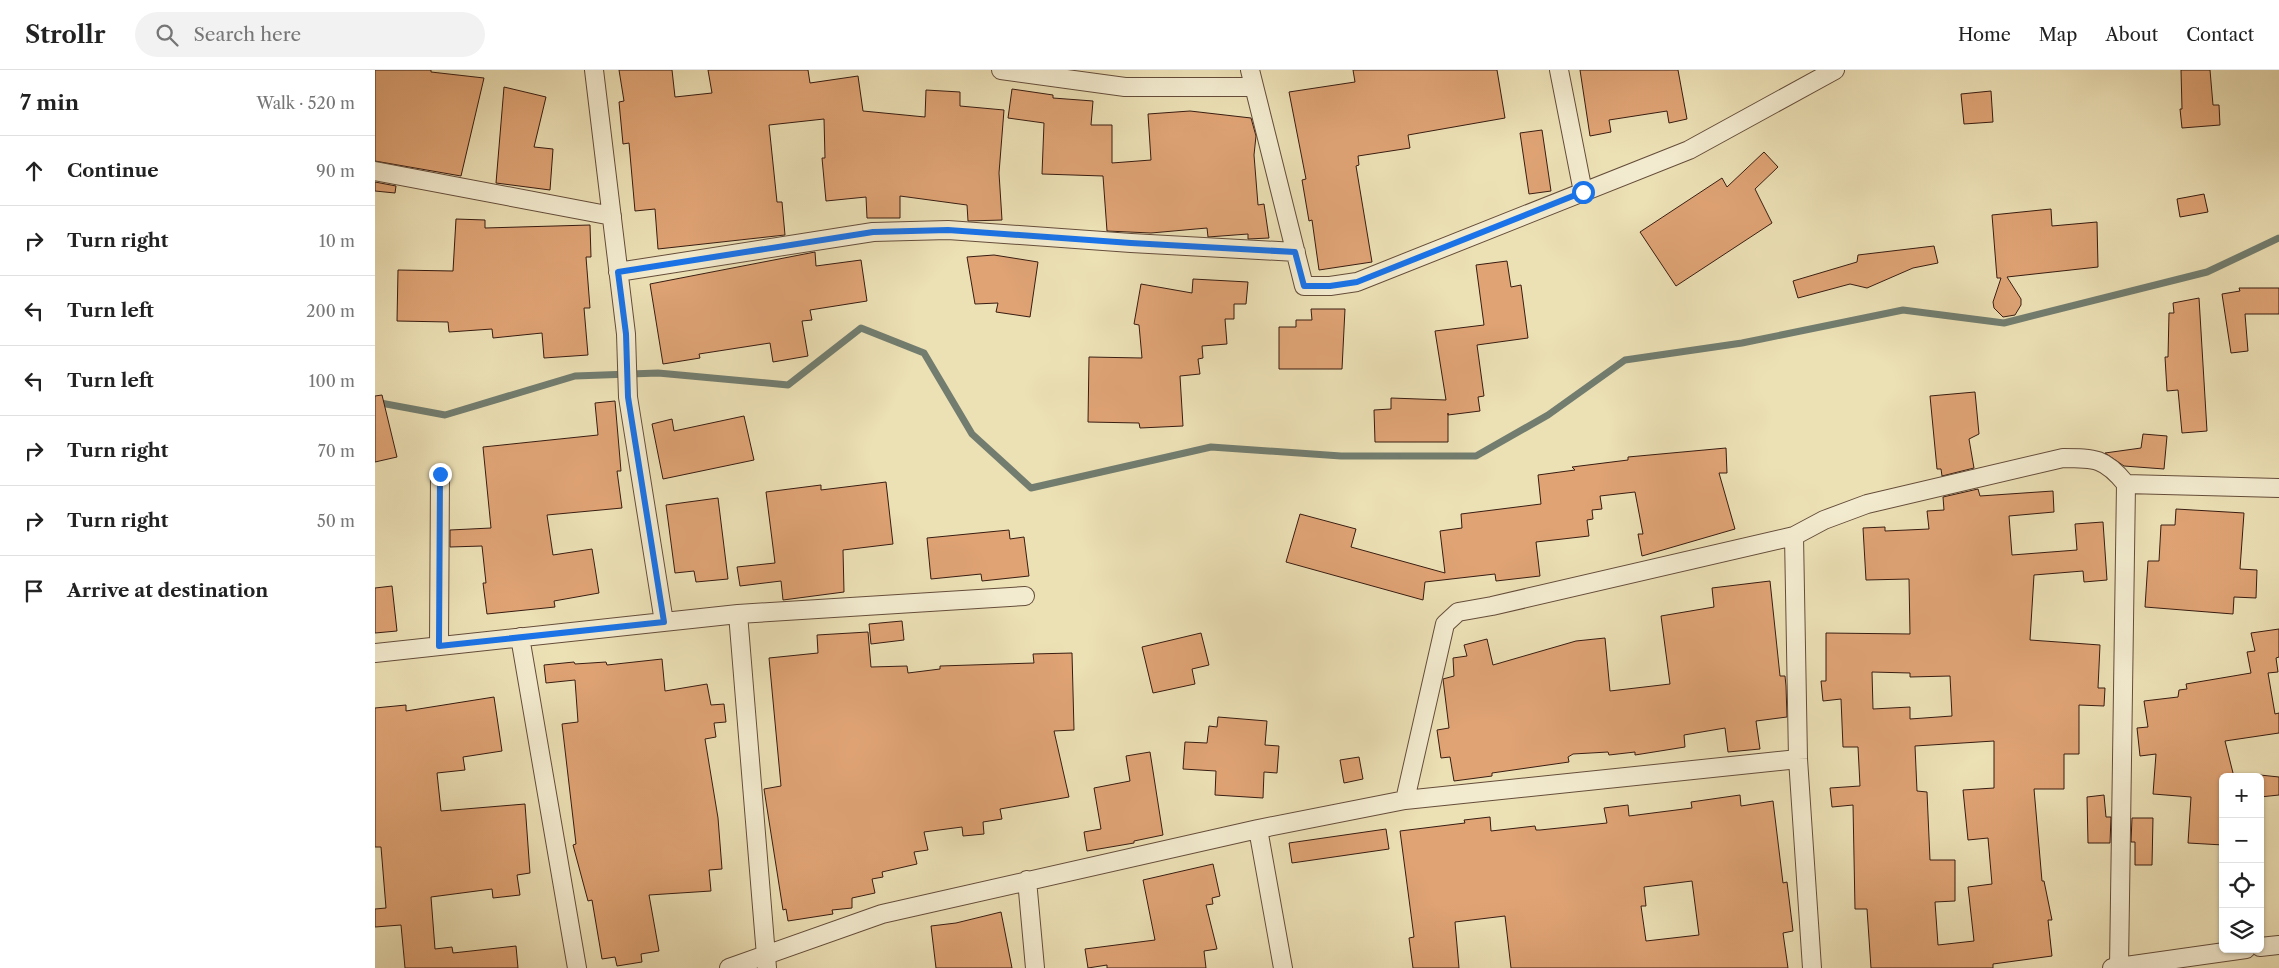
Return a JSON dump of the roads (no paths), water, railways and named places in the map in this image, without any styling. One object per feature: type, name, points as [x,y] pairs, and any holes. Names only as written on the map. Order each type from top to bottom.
[{"type":"street","points":[[594,70],[626,334],[628,397],[664,622]]},
{"type":"street","points":[[1001,70],[1125,86],[1251,78],[1304,286],[1330,286],[1357,282],[1689,150],[1825,73]]},
{"type":"street","points":[[1559,70],[1583,192]]},
{"type":"street","points":[[375,172],[611,216]]},
{"type":"street","points":[[618,272],[873,232],[948,230],[1295,252]]},
{"type":"street","points":[[1405,800],[1445,624],[1458,612],[1492,606],[1794,536],[1824,520],[1867,504],[2063,458],[2089,458],[2113,467],[2126,484],[2115,968],[2219,953]]},
{"type":"street","points":[[439,646],[440,474]]},
{"type":"street","points":[[2126,484],[2279,488]]},
{"type":"street","points":[[1794,536],[1798,758],[1812,968]]},
{"type":"street","points":[[375,652],[738,614],[1025,596]]},
{"type":"street","points":[[738,614],[766,961]]},
{"type":"street","points":[[520,637],[577,968]]},
{"type":"street","points":[[729,968],[766,961],[883,914],[1258,829],[1405,800],[1798,758]]},
{"type":"street","points":[[1258,829],[1283,968]]},
{"type":"street","points":[[1027,880],[1035,968]]},
{"type":"street","points":[[2264,947],[2279,945]]},
{"type":"waterway","points":[[375,402],[445,415],[575,376],[658,373],[788,385],[861,328],[924,353],[972,434],[1031,488],[1211,447],[1341,456],[1476,456],[1548,415],[1625,360],[1742,343],[1903,310],[2004,323],[2207,272],[2279,238]]}]
